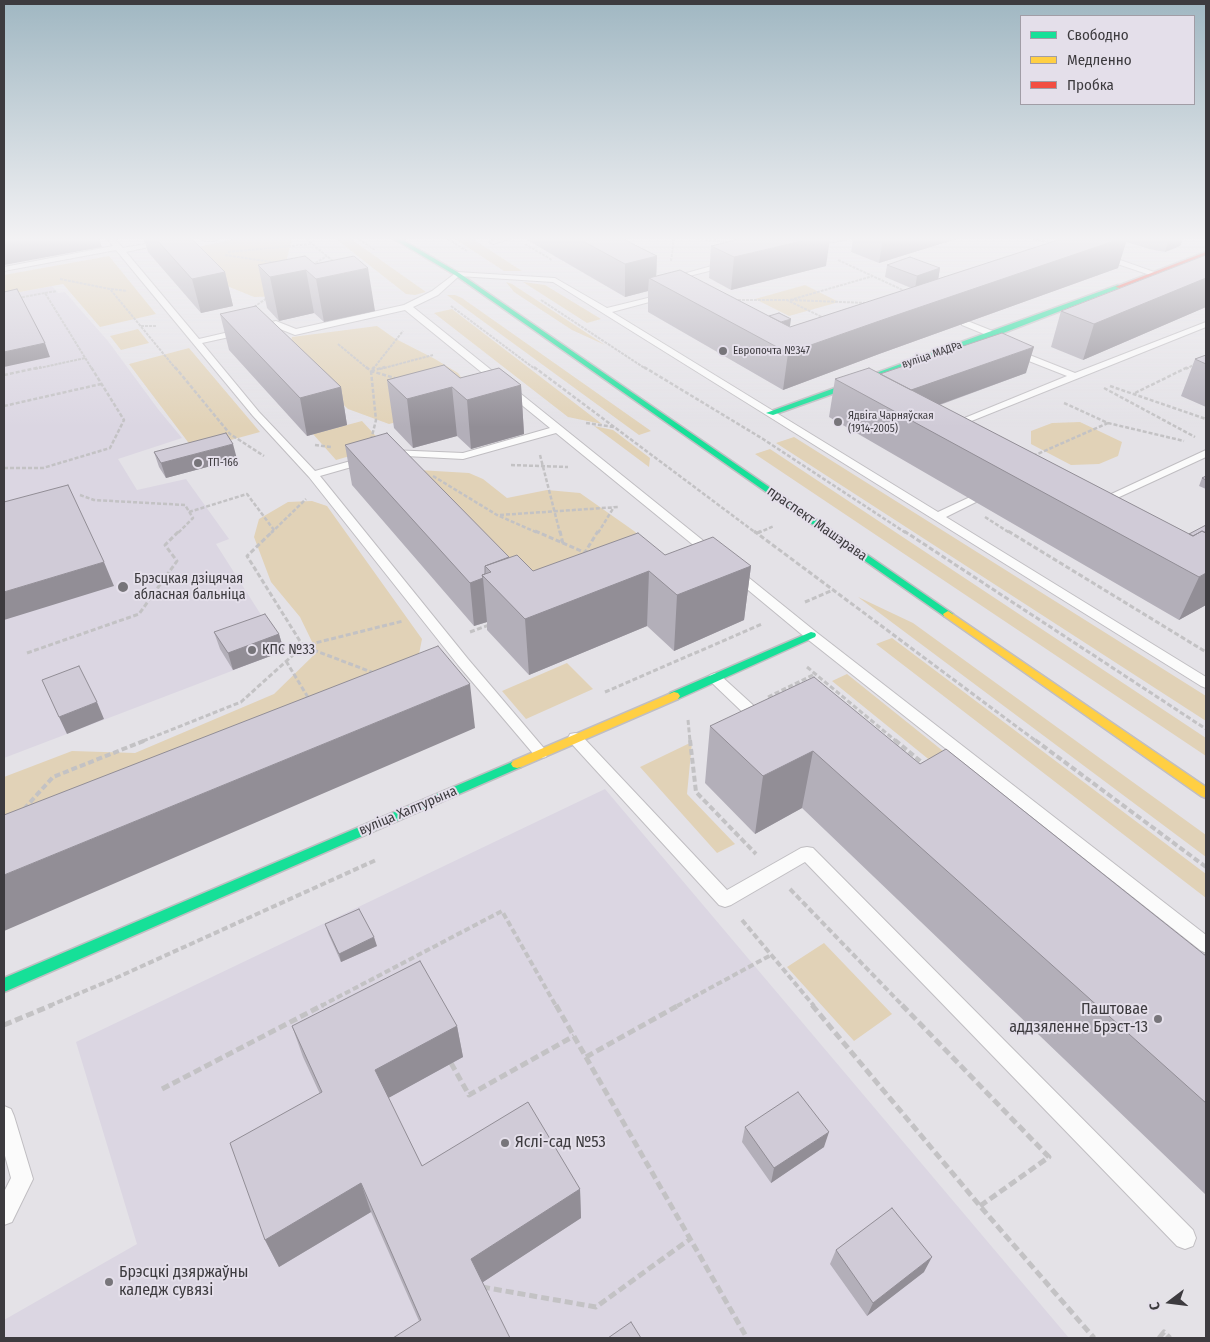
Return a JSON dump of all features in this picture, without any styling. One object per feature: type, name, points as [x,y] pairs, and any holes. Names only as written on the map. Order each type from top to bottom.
[{"type":"street","name":"праспект Машэрава","points":[[497,302],[1206,793]]},
{"type":"street","name":"вуліца МАДРа","points":[[770,413],[1078,302]]},
{"type":"street","name":"вуліца Халтурына","points":[[4,985],[541,754],[811,635]]},
{"type":"lane","points":[[164,302],[281,442],[321,485],[463,662],[541,754]]},
{"type":"lane","points":[[197,342],[276,324],[295,332],[407,307],[418,302]]},
{"type":"lane","points":[[591,302],[1206,683]]},
{"type":"lane","points":[[606,311],[636,302]]},
{"type":"lane","points":[[407,307],[811,635],[1206,945]]},
{"type":"lane","points":[[965,323],[1004,348],[1075,376]]},
{"type":"lane","points":[[941,430],[1206,324]]},
{"type":"lane","points":[[312,475],[389,452],[463,456],[557,429]]},
{"type":"lane","points":[[1090,507],[1206,453]]},
{"type":"lane","points":[[937,516],[972,500]]},
{"type":"lane","points":[[447,669],[463,662]]},
{"type":"lane","points":[[715,678],[770,730]]},
{"type":"lane","points":[[575,738],[725,900],[807,853],[1185,1238]]},
{"type":"lane","points":[[4,1116],[22,1179],[4,1214]]},
{"type":"path","points":[[4,468],[42,468],[110,448],[124,420],[50,302]]},
{"type":"path","points":[[120,302],[230,434],[264,456]]},
{"type":"path","points":[[447,302],[1206,867]]},
{"type":"path","points":[[545,302],[653,373],[762,439],[1206,729]]},
{"type":"path","points":[[791,302],[832,321]]},
{"type":"path","points":[[823,302],[874,304]]},
{"type":"path","points":[[378,456],[369,450],[376,420],[371,371],[404,330]]},
{"type":"path","points":[[331,339],[371,371],[398,379]]},
{"type":"path","points":[[371,371],[436,355]]},
{"type":"path","points":[[4,375],[85,358]]},
{"type":"path","points":[[1134,393],[1197,363]]},
{"type":"path","points":[[4,406],[101,384]]},
{"type":"path","points":[[1198,439],[1101,386],[1115,386],[1206,419]]},
{"type":"path","points":[[1037,391],[1108,423],[1188,442]]},
{"type":"path","points":[[1029,458],[1108,423]]},
{"type":"path","points":[[536,436],[562,544]]},
{"type":"path","points":[[281,442],[332,447]]},
{"type":"path","points":[[426,472],[497,515],[594,556]]},
{"type":"path","points":[[321,485],[247,556],[303,646],[380,676]]},
{"type":"path","points":[[189,512],[247,494],[274,530]]},
{"type":"path","points":[[27,653],[138,614],[177,562],[166,545],[193,518],[184,505],[94,500],[80,495]]},
{"type":"path","points":[[580,561],[618,501]]},
{"type":"path","points":[[497,515],[622,507]]},
{"type":"path","points":[[602,694],[774,619],[782,611],[833,590]]},
{"type":"path","points":[[22,812],[53,777],[241,702],[303,646],[426,615]]},
{"type":"path","points":[[286,661],[311,703]]},
{"type":"path","points":[[762,700],[815,674]]},
{"type":"path","points":[[697,686],[686,711],[696,792],[1049,1156],[980,1206]]},
{"type":"path","points":[[857,715],[866,716]]},
{"type":"path","points":[[725,900],[980,1206],[1094,1338]]},
{"type":"path","points":[[162,1089],[502,911],[747,1338]]},
{"type":"path","points":[[586,1057],[771,955]]},
{"type":"path","points":[[452,1063],[469,1095],[574,1036]]},
{"type":"path","points":[[477,1286],[596,1307],[690,1239]]},
{"type":"path","points":[[1159,1338],[1164,1332],[1170,1338]]},
{"type":"shaded area","name":"Брэсцкая дзіцячая абласная бальніца","points":[[4,302],[73,302],[108,341],[182,438],[118,459],[137,490],[186,479],[229,539],[216,544],[284,651],[4,758]]},
{"type":"shaded area","points":[[78,302],[146,302],[156,314],[100,327]]},
{"type":"shaded area","points":[[456,302],[467,302],[651,431],[639,435]]},
{"type":"shaded area","points":[[529,302],[539,302],[605,345],[572,330]]},
{"type":"shaded area","points":[[554,302],[572,302],[601,319],[587,323]]},
{"type":"shaded area","points":[[760,302],[839,302],[789,316]]},
{"type":"shaded area","points":[[452,309],[602,424],[568,417],[434,313]]},
{"type":"shaded area","points":[[377,326],[394,338],[458,373],[467,386],[466,404],[389,424],[348,409],[288,353],[292,337]]},
{"type":"shaded area","points":[[138,329],[149,343],[121,350],[110,336]]},
{"type":"shaded area","points":[[189,348],[260,432],[194,450],[129,364]]},
{"type":"shaded area","points":[[362,421],[385,446],[336,460],[313,434]]},
{"type":"shaded area","points":[[1080,422],[1122,442],[1118,456],[1099,464],[1071,465],[1031,444],[1031,431],[1052,423]]},
{"type":"shaded area","points":[[594,426],[613,430],[650,458],[649,467]]},
{"type":"shaded area","points":[[794,437],[1206,696],[1206,721],[776,443]]},
{"type":"shaded area","points":[[770,449],[1206,738],[1206,756],[755,454]]},
{"type":"shaded area","points":[[418,470],[469,473],[483,479],[507,498],[547,490],[580,493],[634,531],[684,575],[563,610]]},
{"type":"shaded area","points":[[312,501],[327,506],[422,639],[416,669],[4,835],[4,777],[72,751],[135,753],[274,694],[317,652],[300,617],[271,582],[254,537],[259,519],[288,502]]},
{"type":"shaded area","points":[[858,597],[913,623],[1206,835],[1206,857]]},
{"type":"shaded area","points":[[892,638],[1206,874],[1206,898],[876,644]]},
{"type":"shaded area","points":[[567,663],[593,689],[526,719],[502,691]]},
{"type":"shaded area","points":[[847,674],[1206,962],[1053,860],[832,681]]},
{"type":"shaded area","points":[[692,742],[687,794],[735,844],[717,853],[640,767]]},
{"type":"shaded area","name":"Яслі-сад №53","points":[[605,789],[1069,1338],[4,1338],[4,1320],[137,1244],[76,1042]]},
{"type":"shaded area","points":[[824,943],[892,1014],[854,1041],[787,967]]},
{"type":"building","points":[[4,302],[24,302],[45,343],[4,352]]},
{"type":"building","points":[[693,302],[741,302],[790,327],[868,302],[936,302],[788,353]]},
{"type":"building","points":[[1085,302],[1148,302],[1094,324],[1061,311]]},
{"type":"building","points":[[256,306],[341,387],[300,398],[220,314]]},
{"type":"building","points":[[779,313],[791,319],[781,322],[769,316]]},
{"type":"building","points":[[1002,333],[1034,347],[911,390],[880,374]]},
{"type":"building","points":[[1206,355],[1206,364],[1195,359]]},
{"type":"building","points":[[444,365],[460,378],[499,368],[521,385],[467,400],[452,387],[407,399],[387,380]]},
{"type":"building","points":[[869,368],[1193,536],[1202,531],[1206,533],[1206,573],[1199,577],[835,379]]},
{"type":"building","points":[[226,433],[233,444],[161,463],[154,452]]},
{"type":"building","points":[[387,433],[509,557],[485,566],[483,578],[470,583],[345,445]]},
{"type":"building","points":[[68,485],[104,562],[4,592],[4,502]]},
{"type":"building","points":[[1206,525],[1206,533],[1202,531],[1193,536],[1189,534]]},
{"type":"building","points":[[638,533],[665,555],[713,537],[751,566],[677,595],[649,571],[525,619],[482,575],[491,572],[485,566],[517,555],[533,571]]},
{"type":"building","points":[[265,614],[279,634],[228,653],[214,632]]},
{"type":"building","points":[[438,646],[470,684],[4,875],[4,815]]},
{"type":"building","points":[[79,666],[97,702],[59,717],[42,680]]},
{"type":"building","points":[[814,677],[920,764],[946,749],[1206,956],[1206,1103],[813,751],[763,776],[710,726]]},
{"type":"building","points":[[359,909],[374,937],[339,954],[325,924]]},
{"type":"building","points":[[420,961],[457,1026],[375,1070],[422,1166],[528,1102],[580,1189],[471,1259],[510,1338],[393,1338],[421,1320],[361,1183],[265,1240],[230,1143],[322,1092],[292,1026]]},
{"type":"building","points":[[798,1092],[829,1132],[774,1168],[745,1127]]},
{"type":"building","points":[[892,1208],[932,1257],[873,1303],[836,1250]]},
{"type":"building","points":[[631,1322],[641,1338],[608,1338]]},
{"type":"traffic: fast","points":[[497,302],[948,614]]},
{"type":"traffic: fast","points":[[770,413],[1079,302]]},
{"type":"traffic: fast","points":[[674,696],[811,635]]},
{"type":"traffic: fast","points":[[4,985],[517,764]]},
{"type":"traffic: slow","points":[[948,614],[1206,793]]},
{"type":"traffic: slow","points":[[517,764],[674,696]]},
{"type":"place","name":"Европочта №347","points":[[723,351]]},
{"type":"place","name":"Ядвіга Чарняўская (1914-2005)","points":[[838,422]]},
{"type":"place","name":"ТП-166","points":[[198,463]]},
{"type":"place","name":"Брэсцкая дзіцячая абласная бальніца","points":[[123,587]]},
{"type":"place","name":"КПС №33","points":[[252,650]]},
{"type":"place","name":"Паштовае аддзяленне Брэст-13","points":[[1158,1019]]},
{"type":"place","name":"Яслі-сад №53","points":[[505,1143]]},
{"type":"place","name":"Брэсцкі дзяржаўны каледж сувязі","points":[[109,1282]]}]
